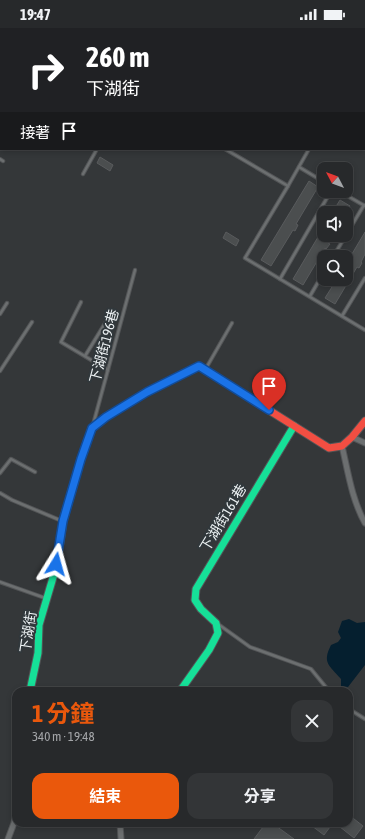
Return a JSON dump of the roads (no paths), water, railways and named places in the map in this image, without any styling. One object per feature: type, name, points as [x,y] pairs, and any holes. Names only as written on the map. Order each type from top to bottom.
[{"type":"street","points":[[92,428],[106,417],[160,386],[199,366],[329,448],[342,446],[352,437],[365,421]]},
{"type":"street","name":"下湖街161巷","points":[[216,622],[195,600],[196,589],[294,426]]},
{"type":"street","name":"下湖街","points":[[31,687],[38,653],[39,625],[56,564],[63,521],[81,459],[92,428]]},
{"type":"street","points":[[352,437],[365,443]]},
{"type":"street","points":[[342,446],[358,512],[365,523]]},
{"type":"street","points":[[183,687],[209,650],[218,633],[216,622]]},
{"type":"street","points":[[8,839],[12,827]]},
{"type":"street","points":[[120,827],[121,839]]},
{"type":"lane","points":[[83,174],[97,150]]},
{"type":"lane","points":[[227,150],[288,186]]},
{"type":"lane","points":[[308,150],[246,258],[365,330]]},
{"type":"lane","points":[[299,167],[317,178]]},
{"type":"lane","points":[[280,279],[327,198]]},
{"type":"lane","points":[[337,250],[364,206],[351,198]]},
{"type":"lane","name":"下湖街196巷","points":[[92,428],[135,270]]},
{"type":"lane","points":[[342,316],[365,278]]},
{"type":"lane","points":[[310,296],[317,284]]},
{"type":"lane","points":[[81,302],[61,342],[108,370]]},
{"type":"lane","points":[[0,314],[8,303]]},
{"type":"lane","points":[[85,356],[109,317]]},
{"type":"lane","points":[[0,371],[32,322]]},
{"type":"lane","points":[[205,370],[232,323]]},
{"type":"lane","points":[[0,473],[11,458],[35,472]]},
{"type":"lane","points":[[0,494],[63,521]]},
{"type":"lane","points":[[0,582],[47,599]]},
{"type":"lane","points":[[216,622],[250,646],[311,669],[327,687]]},
{"type":"lane","points":[[353,712],[365,719]]},
{"type":"water","points":[[349,619],[357,623],[365,622],[365,665],[348,687],[341,686],[341,679],[328,664],[327,656],[331,645],[338,642],[341,638],[338,632],[342,621]]}]
